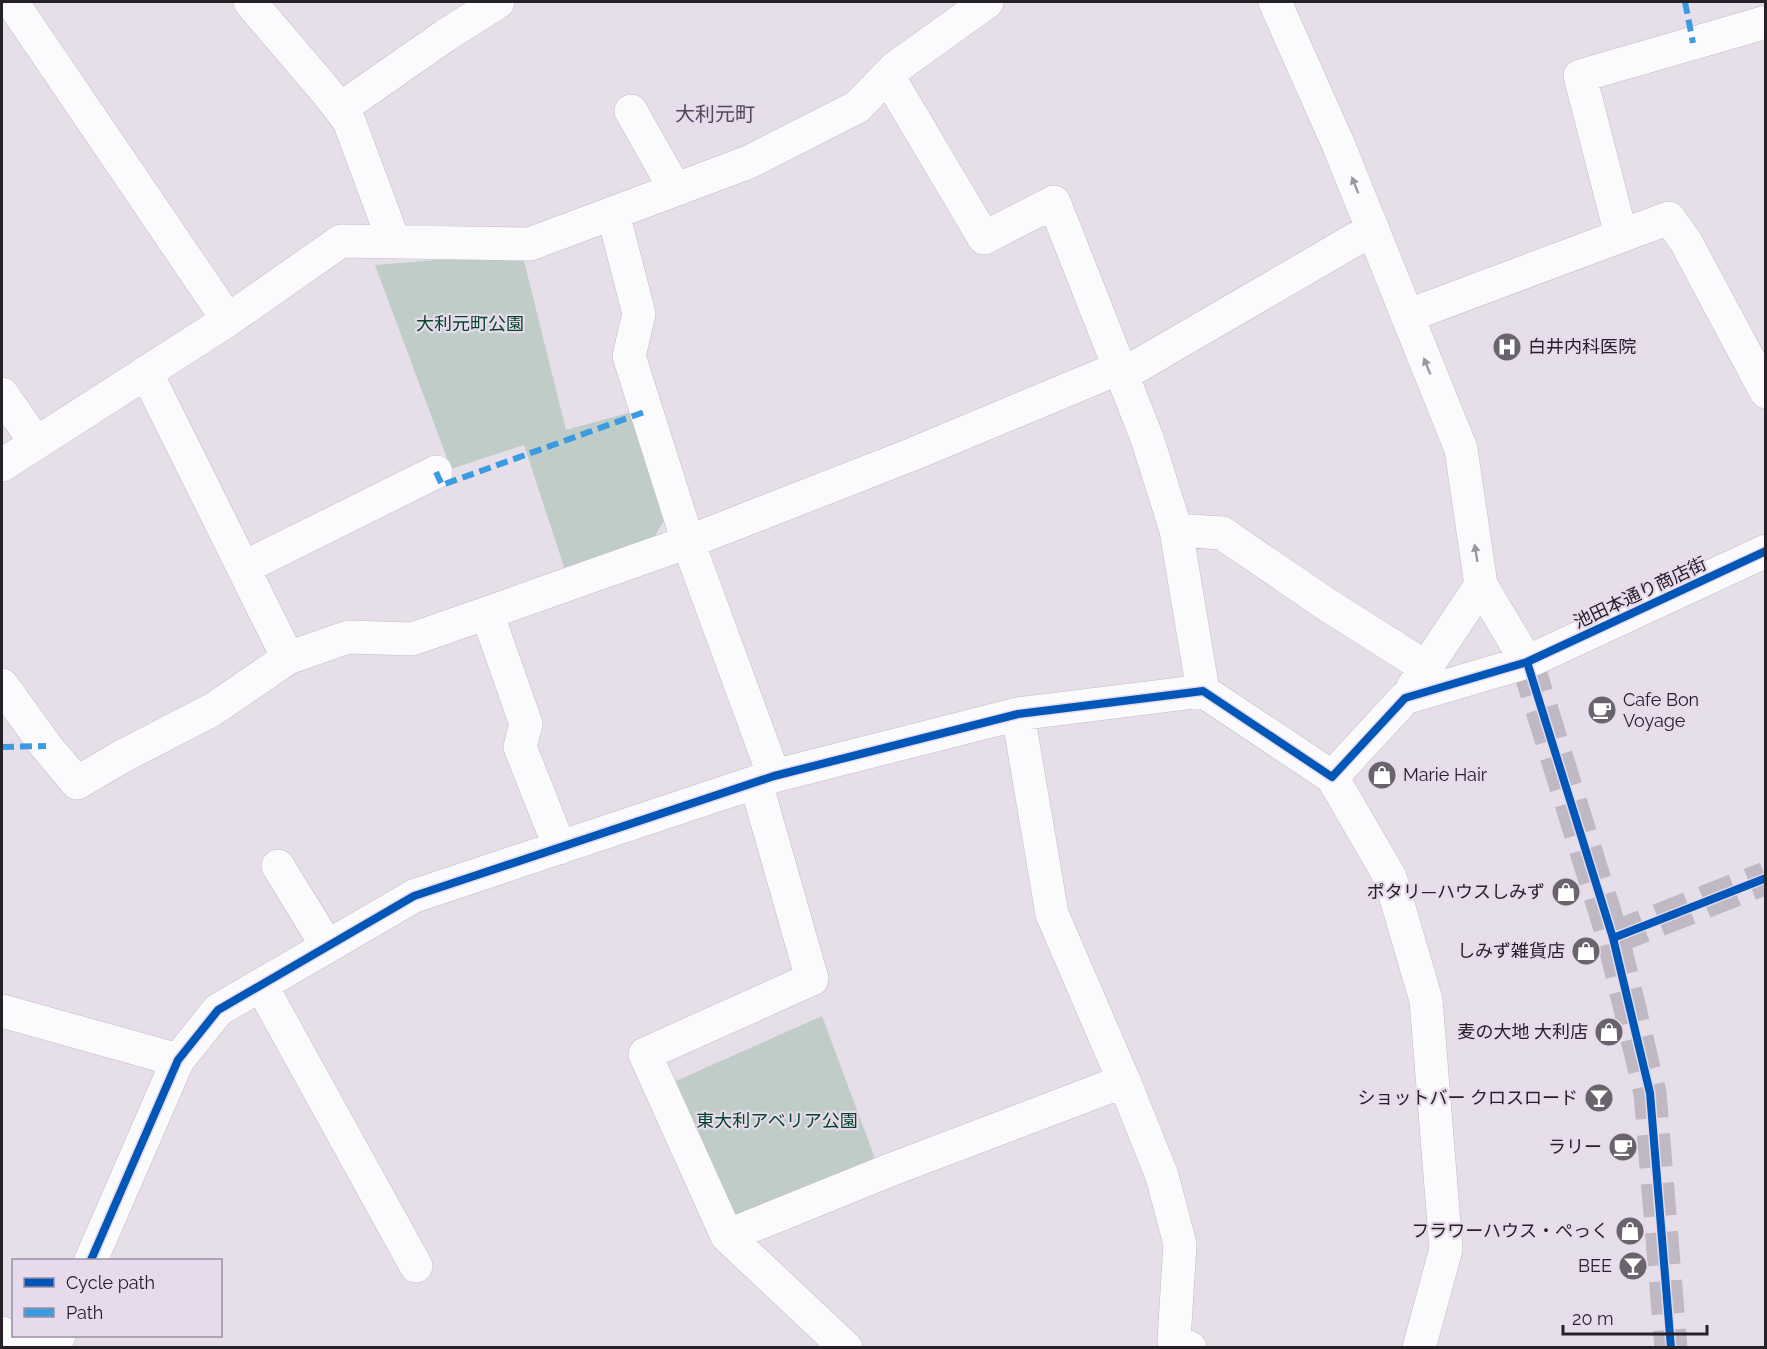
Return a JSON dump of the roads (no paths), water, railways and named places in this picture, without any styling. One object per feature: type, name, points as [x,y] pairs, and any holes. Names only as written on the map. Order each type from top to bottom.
[{"type":"street","points":[[250,2],[349,121],[394,242]]},
{"type":"street","points":[[340,109],[446,35],[498,2]]},
{"type":"street","points":[[2,465],[228,320],[341,241],[530,244],[749,162],[857,107],[895,68],[987,2]]},
{"type":"street","points":[[1275,2],[1340,146],[1461,449],[1481,585],[1527,662]]},
{"type":"street","points":[[20,11],[228,320]]},
{"type":"street","points":[[1621,235],[1580,76],[1766,22]]},
{"type":"street","points":[[888,76],[984,238],[1054,202],[1146,438],[1176,531],[1203,691]]},
{"type":"street","points":[[631,111],[675,189]]},
{"type":"street","points":[[613,213],[639,314],[629,356],[765,780],[812,979],[645,1054],[728,1236],[846,1347]]},
{"type":"street","points":[[1407,316],[1669,218],[1756,353],[1766,392]]},
{"type":"street","points":[[2,685],[46,746],[77,783],[212,710],[288,658],[348,637],[412,639],[688,542],[902,458],[1120,371],[1373,229]]},
{"type":"street","points":[[146,372],[288,658]]},
{"type":"street","points":[[2,394],[36,443]]},
{"type":"street","points":[[243,568],[435,472]]},
{"type":"street","points":[[1176,531],[1222,533],[1326,604],[1427,668]]},
{"type":"street","name":"池田本通り商店街","points":[[1405,698],[1527,662],[1766,550]]},
{"type":"street","points":[[1332,777],[1405,698],[1481,585]]},
{"type":"street","points":[[487,613],[526,724],[520,747],[560,848]]},
{"type":"street","points":[[91,1259],[178,1060],[218,1010],[414,896],[765,780],[1018,714],[1203,691],[1332,777],[1390,877],[1426,1000],[1446,1249],[1419,1347]]},
{"type":"street","points":[[1018,714],[1052,914],[1125,1081],[1162,1176],[1180,1244],[1175,1345]]},
{"type":"street","points":[[278,866],[327,946]]},
{"type":"street","points":[[261,985],[416,1266]]},
{"type":"street","points":[[2,1011],[178,1060]]},
{"type":"street","points":[[728,1236],[890,1170],[1125,1081]]},
{"type":"street","points":[[2,1333],[33,1347]]},
{"type":"tunnel","points":[[1527,662],[1613,938],[1650,1093],[1671,1348]]},
{"type":"tunnel","points":[[1613,938],[1766,878]]},
{"type":"place","name":"白井内科医院","points":[[1507,347]]},
{"type":"place","name":"Cafe Bon Voyage","points":[[1602,710]]},
{"type":"place","name":"Marie Hair","points":[[1382,775]]},
{"type":"place","name":"ポタリ―ハウスしみず","points":[[1566,892]]},
{"type":"place","name":"しみず雑貨店","points":[[1586,951]]},
{"type":"place","name":"麦の大地 大利店","points":[[1609,1032]]},
{"type":"place","name":"ショットバー クロスロード","points":[[1599,1098]]},
{"type":"place","name":"ラリー","points":[[1623,1147]]},
{"type":"place","name":"フラワーハウス・ぺっく","points":[[1630,1231]]},
{"type":"place","name":"BEE","points":[[1633,1266]]},
{"type":"district","name":"大利元町","points":[[715,114]]},
{"type":"park label","name":"大利元町公園","points":[[470,324]]},
{"type":"park label","name":"東大利アベリア公園","points":[[777,1121]]}]
